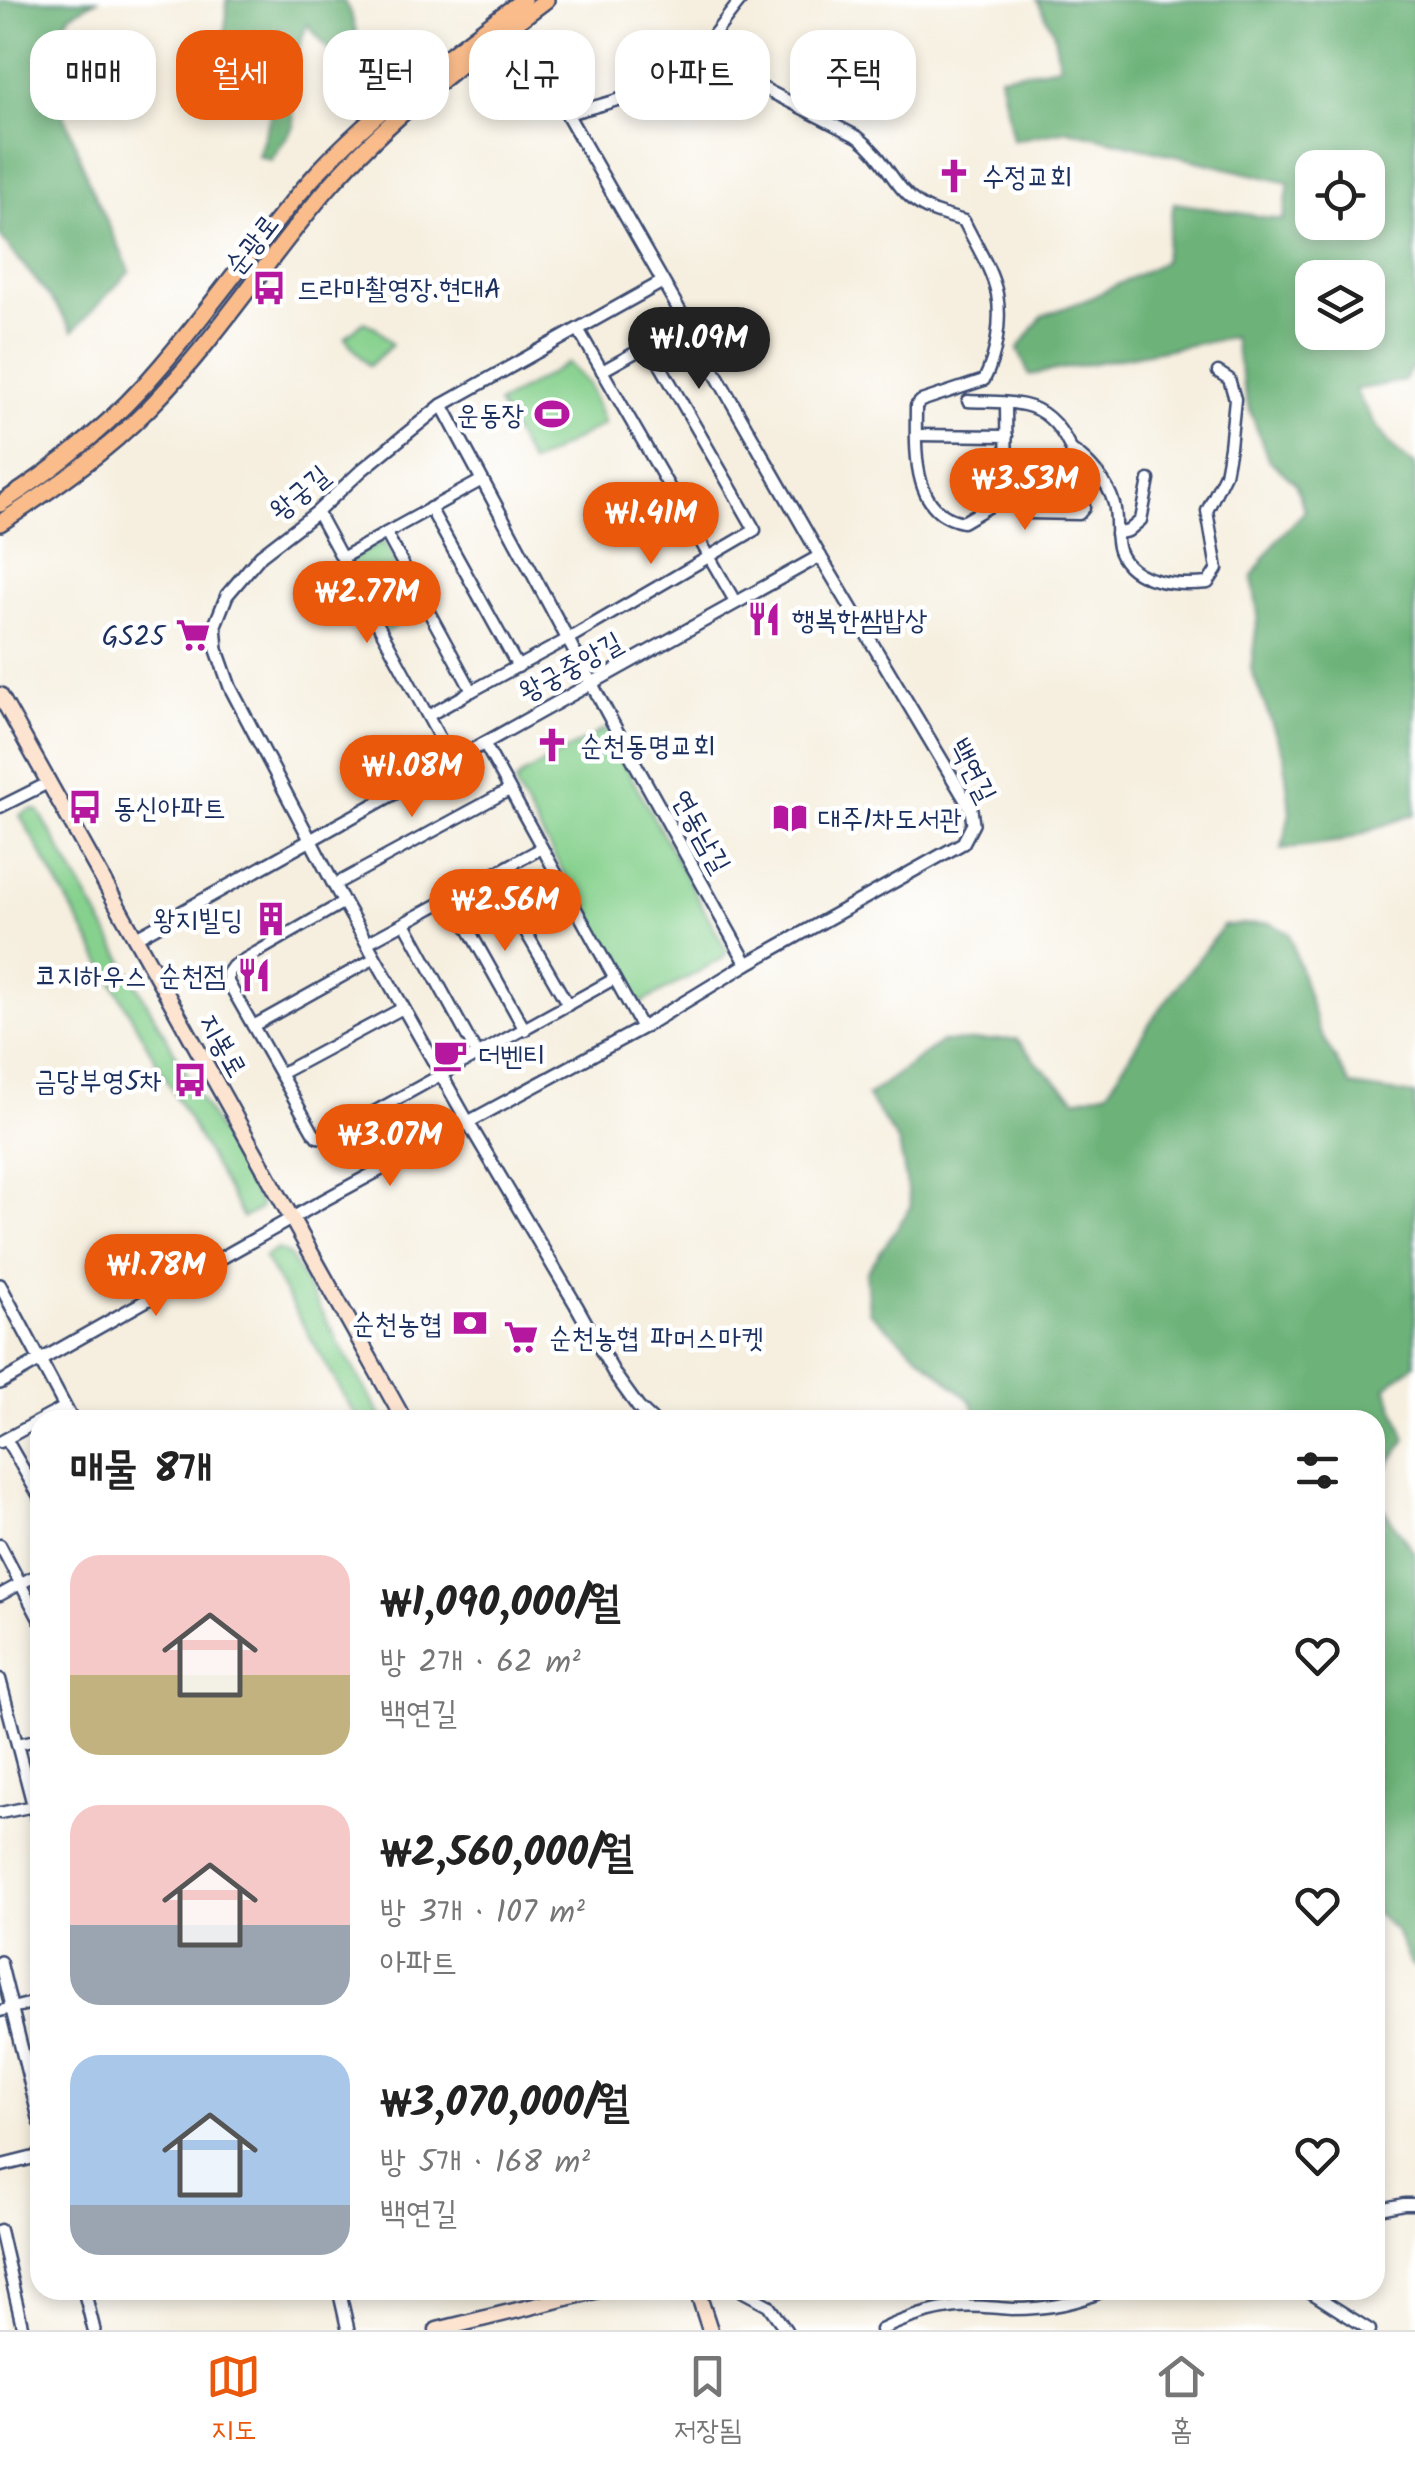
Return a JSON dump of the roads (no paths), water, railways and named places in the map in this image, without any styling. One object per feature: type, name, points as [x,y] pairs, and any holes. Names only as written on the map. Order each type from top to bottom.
[{"type":"main road","name":"순광로","points":[[0,523],[122,434],[151,406],[181,374],[330,186],[408,106],[509,19],[523,0]]},
{"type":"main road","name":"순광로","points":[[5,499],[78,449],[125,405],[159,369],[321,170],[390,105],[509,19],[546,0]]},
{"type":"main road","points":[[0,536],[30,504]]},
{"type":"main road","name":"지봉로","points":[[0,694],[398,1410]]},
{"type":"main road","points":[[437,2330],[559,2300]]},
{"type":"main road","points":[[700,2300],[710,2330]]},
{"type":"street","points":[[717,30],[741,0]]},
{"type":"street","name":"백연길","points":[[509,19],[517,30]]},
{"type":"street","points":[[770,91],[858,137],[878,155],[910,198],[925,208],[964,221],[998,297],[993,363],[984,380],[916,406],[916,462],[922,488],[936,508],[953,520],[963,522],[1007,496]]},
{"type":"street","name":"백연길","points":[[0,1382],[642,1028],[963,842],[973,824],[972,809],[820,556],[569,120]]},
{"type":"street","name":"왕궁길","points":[[468,1124],[334,885],[230,687],[216,650],[215,625],[224,600],[242,574],[442,405],[662,282]]},
{"type":"street","points":[[578,329],[736,602]]},
{"type":"street","points":[[428,716],[755,530],[651,348],[645,347],[602,370]]},
{"type":"street","points":[[1071,449],[1082,456],[1112,497],[1119,550],[1130,567],[1147,577],[1208,583],[1217,569],[1207,511],[1225,474],[1235,398],[1230,379],[1218,372]]},
{"type":"street","points":[[968,402],[1006,404],[1024,405],[1036,409],[1065,435],[1084,492],[1084,508],[1078,514],[1028,513],[1007,496],[1006,404]]},
{"type":"street","name":"연동남길","points":[[442,405],[747,964]]},
{"type":"street","points":[[916,435],[1006,436]]},
{"type":"street","points":[[342,558],[482,480]]},
{"type":"street","points":[[1116,534],[1128,531],[1142,520],[1149,480]]},
{"type":"street","points":[[430,508],[518,666]]},
{"type":"street","points":[[317,512],[452,761]]},
{"type":"street","points":[[386,533],[472,691]]},
{"type":"street","name":"왕궁중앙길","points":[[135,938],[820,556]]},
{"type":"street","points":[[484,743],[642,1028]]},
{"type":"street","points":[[0,808],[50,782]]},
{"type":"street","points":[[334,885],[509,790]]},
{"type":"street","points":[[367,943],[542,848]]},
{"type":"street","points":[[493,874],[568,1006]]},
{"type":"street","points":[[450,898],[525,1030]]},
{"type":"street","points":[[344,902],[230,969],[228,982],[314,1134],[324,1138],[614,979]]},
{"type":"street","points":[[404,923],[478,1056]]},
{"type":"street","points":[[254,1026],[375,958]]},
{"type":"street","points":[[280,1074],[403,1008]]},
{"type":"street","points":[[468,1124],[615,1376],[642,1410]]},
{"type":"street","points":[[0,1285],[66,1410]]},
{"type":"street","points":[[0,1318],[13,1311]]},
{"type":"street","points":[[58,1410],[64,1407]]},
{"type":"street","points":[[30,1425],[3,1440],[30,1482]]},
{"type":"street","points":[[0,1545],[30,1601]]},
{"type":"street","points":[[0,1595],[30,1578]]},
{"type":"street","points":[[0,1679],[30,1783]]},
{"type":"street","points":[[18,1744],[30,1742]]},
{"type":"street","points":[[0,1813],[30,1807]]},
{"type":"street","points":[[0,1962],[6,2009],[30,2089]]},
{"type":"street","points":[[0,2166],[30,2158]]},
{"type":"street","points":[[1385,2208],[1415,2204]]},
{"type":"street","points":[[0,2230],[23,2330]]},
{"type":"street","points":[[86,2300],[91,2329]]},
{"type":"street","points":[[340,2300],[348,2330]]},
{"type":"street","points":[[759,2300],[768,2305],[786,2330]]},
{"type":"street","points":[[963,2300],[966,2306]]},
{"type":"street","points":[[882,2330],[936,2310],[966,2306],[1040,2308],[1081,2300]]},
{"type":"street","points":[[1323,2300],[1370,2330]]},
{"type":"place","name":"수정교회","points":[[954,176]]},
{"type":"place","name":"드라마촬영장.현대A","points":[[269,288]]},
{"type":"place","name":"운동장","points":[[552,414]]},
{"type":"place","name":"행복한쌈밥상","points":[[764,619]]},
{"type":"place","name":"GS25","points":[[193,635]]},
{"type":"place","name":"순천동명교회","points":[[552,745]]},
{"type":"place","name":"동신아파트","points":[[85,807]]},
{"type":"place","name":"대주1차도서관","points":[[790,818]]},
{"type":"place","name":"왕지빌딩","points":[[271,919]]},
{"type":"place","name":"코지하우스 순천점","points":[[254,975]]},
{"type":"place","name":"더벤티","points":[[450,1055]]},
{"type":"place","name":"금당부영5차","points":[[190,1080]]},
{"type":"place","name":"순천농협","points":[[470,1323]]},
{"type":"place","name":"순천농협 파머스마켓","points":[[521,1337]]}]
